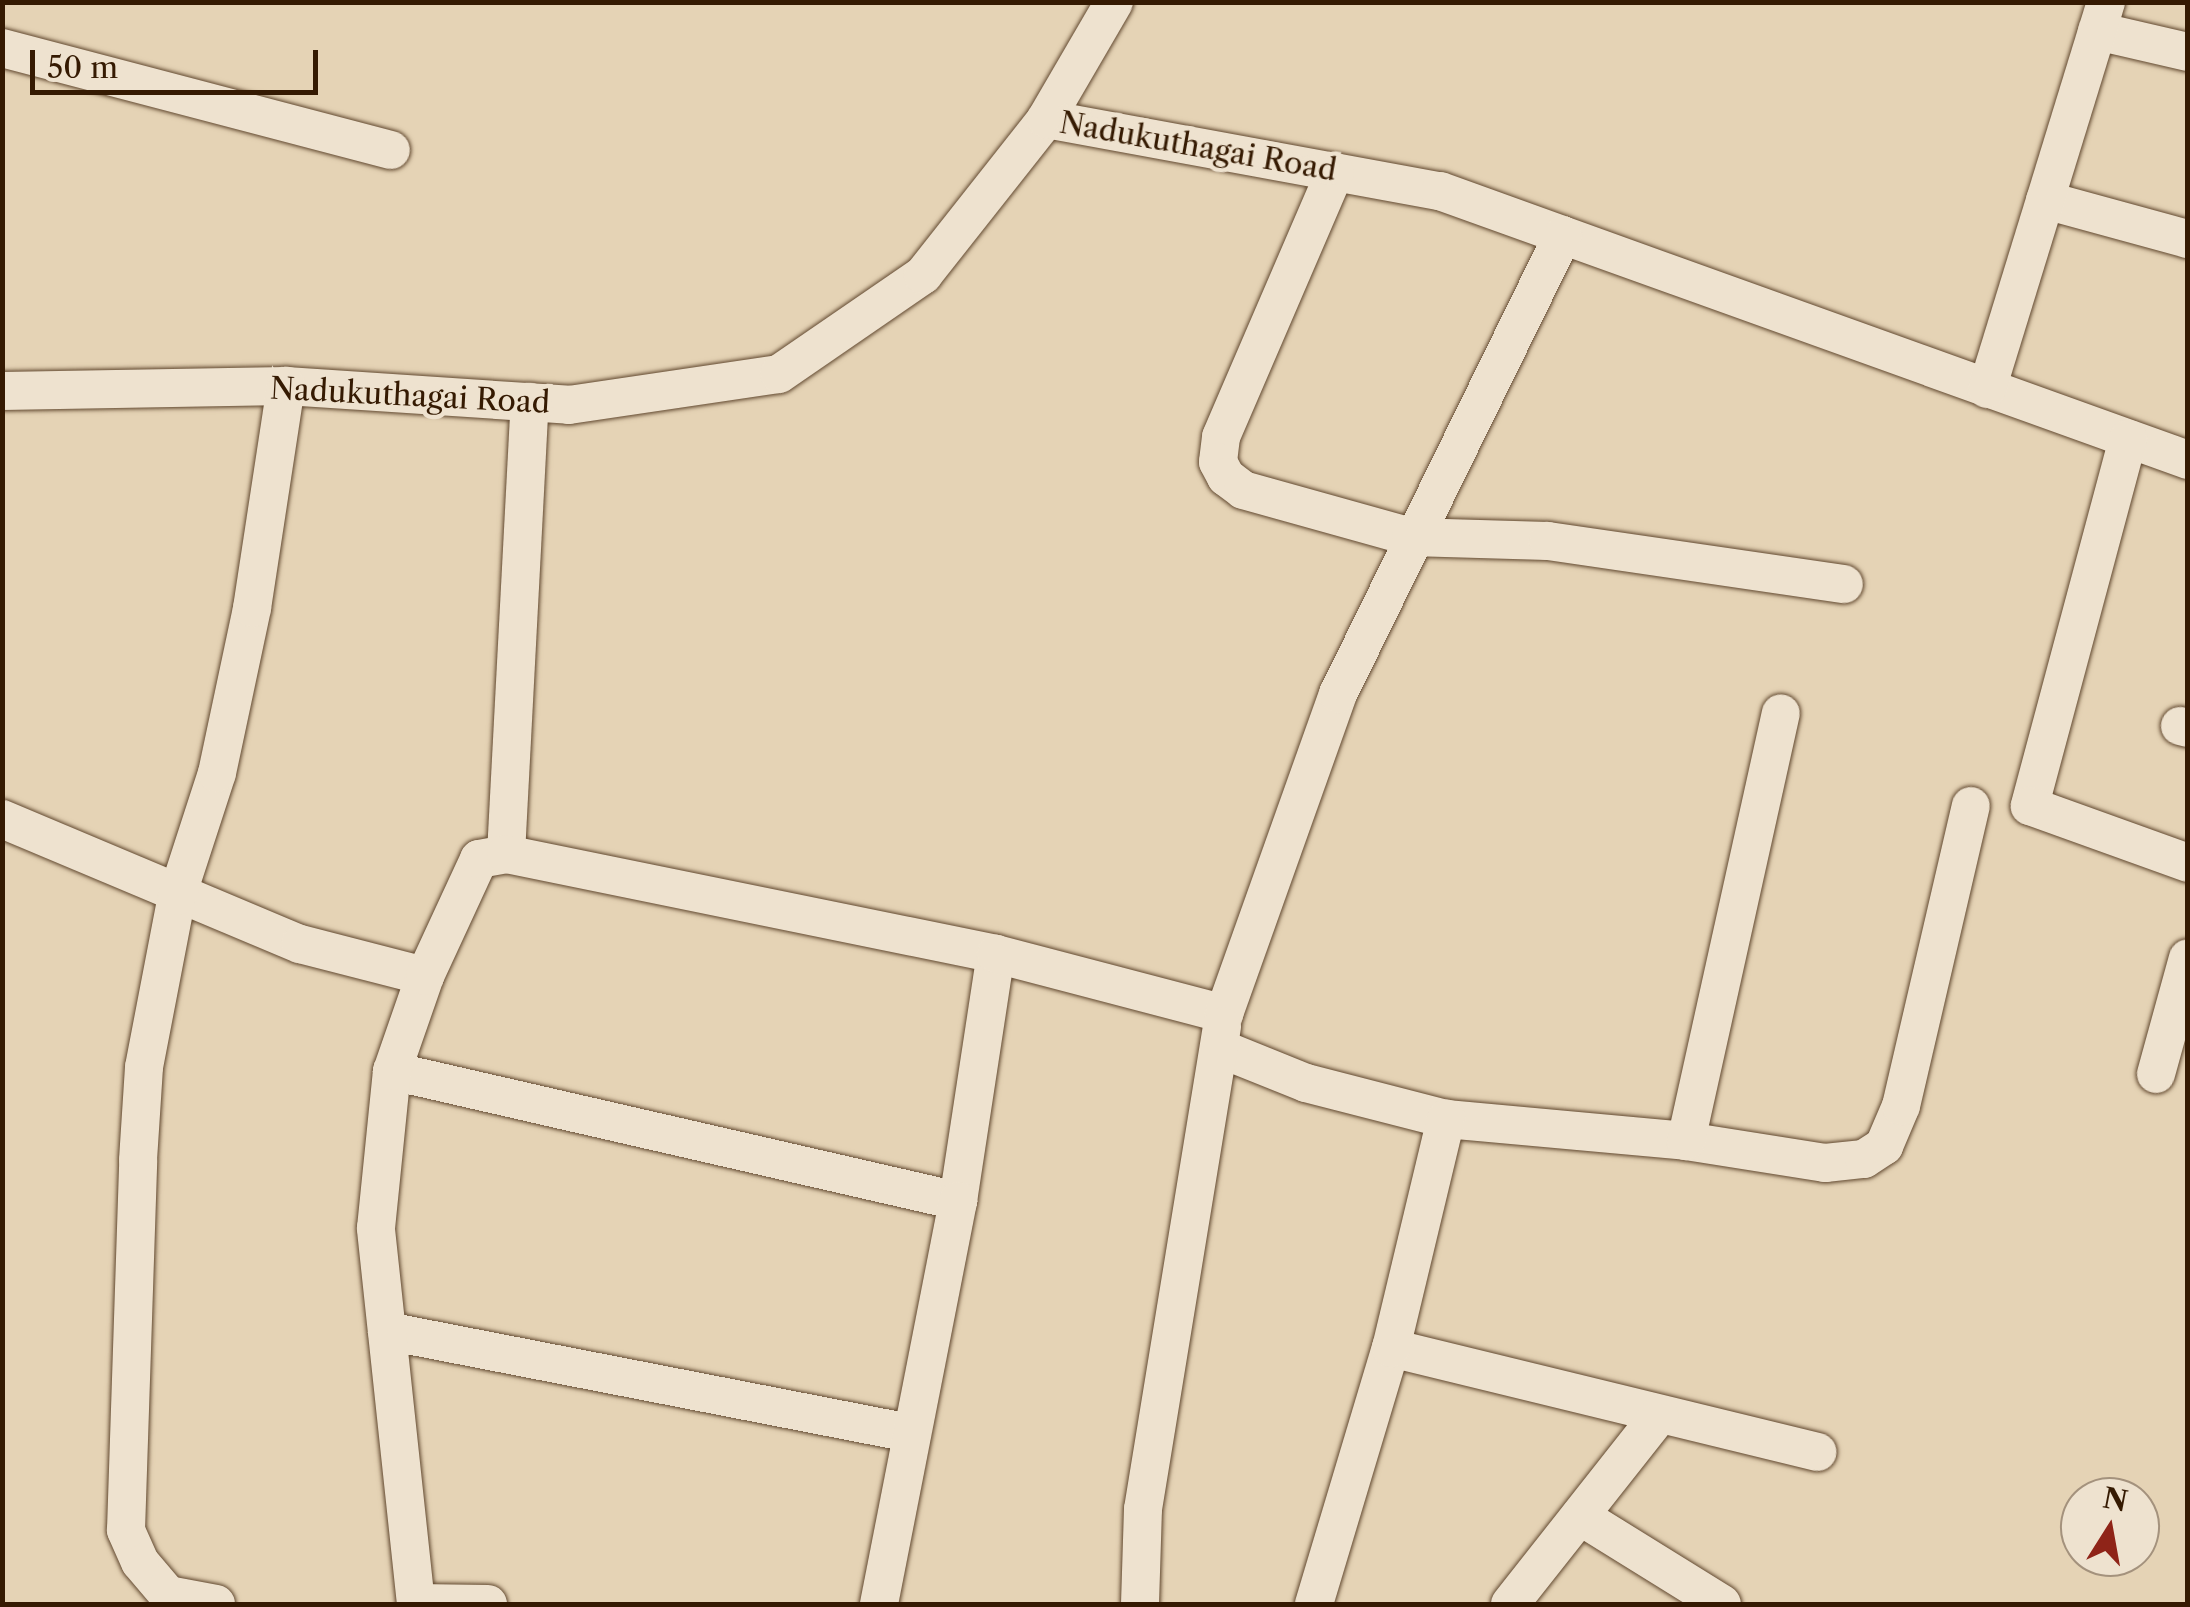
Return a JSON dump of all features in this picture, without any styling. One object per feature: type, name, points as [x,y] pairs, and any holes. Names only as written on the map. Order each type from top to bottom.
[{"type":"street","points":[[1046,118],[1114,2]]},
{"type":"street","points":[[1987,389],[2101,17],[2188,52]]},
{"type":"street","points":[[2,48],[391,150]]},
{"type":"street","name":"Nadukuthagai Road","points":[[2,391],[286,386],[569,405],[780,374],[923,275],[1046,118],[1440,191],[2188,460]]},
{"type":"street","points":[[1335,172],[1222,436],[1218,462],[1242,490],[1411,537],[1548,541],[1844,584]]},
{"type":"street","points":[[2045,200],[2188,239]]},
{"type":"street","points":[[1140,1604],[1143,1509],[1222,1031],[1338,694],[1411,537],[1563,235]]},
{"type":"street","points":[[216,1604],[168,1595],[140,1562],[126,1530],[144,1068],[177,896],[221,755],[252,608],[286,386]]},
{"type":"street","points":[[506,854],[530,402]]},
{"type":"street","points":[[2128,439],[2030,806],[2188,863]]},
{"type":"street","points":[[1686,1141],[1781,713]]},
{"type":"street","points":[[488,1604],[416,1604],[376,1228],[392,1071],[424,976],[479,860],[506,854],[996,954],[1222,1031],[1306,1083],[1446,1119],[1686,1141],[1825,1163],[1864,1159],[1884,1146],[1901,1106],[1971,806]]},
{"type":"street","points":[[2,819],[177,896],[300,944],[424,976]]},
{"type":"street","points":[[879,1604],[958,1200],[996,954]]},
{"type":"street","points":[[2156,1074],[2188,958]]},
{"type":"street","points":[[392,1071],[958,1200]]},
{"type":"street","points":[[1314,1604],[1392,1348],[1446,1119]]},
{"type":"street","points":[[387,1332],[910,1433]]},
{"type":"street","points":[[1392,1348],[1816,1452]]},
{"type":"street","points":[[1526,1600],[1580,1516],[1659,1415]]},
{"type":"street","points":[[1580,1516],[1722,1604]]}]
